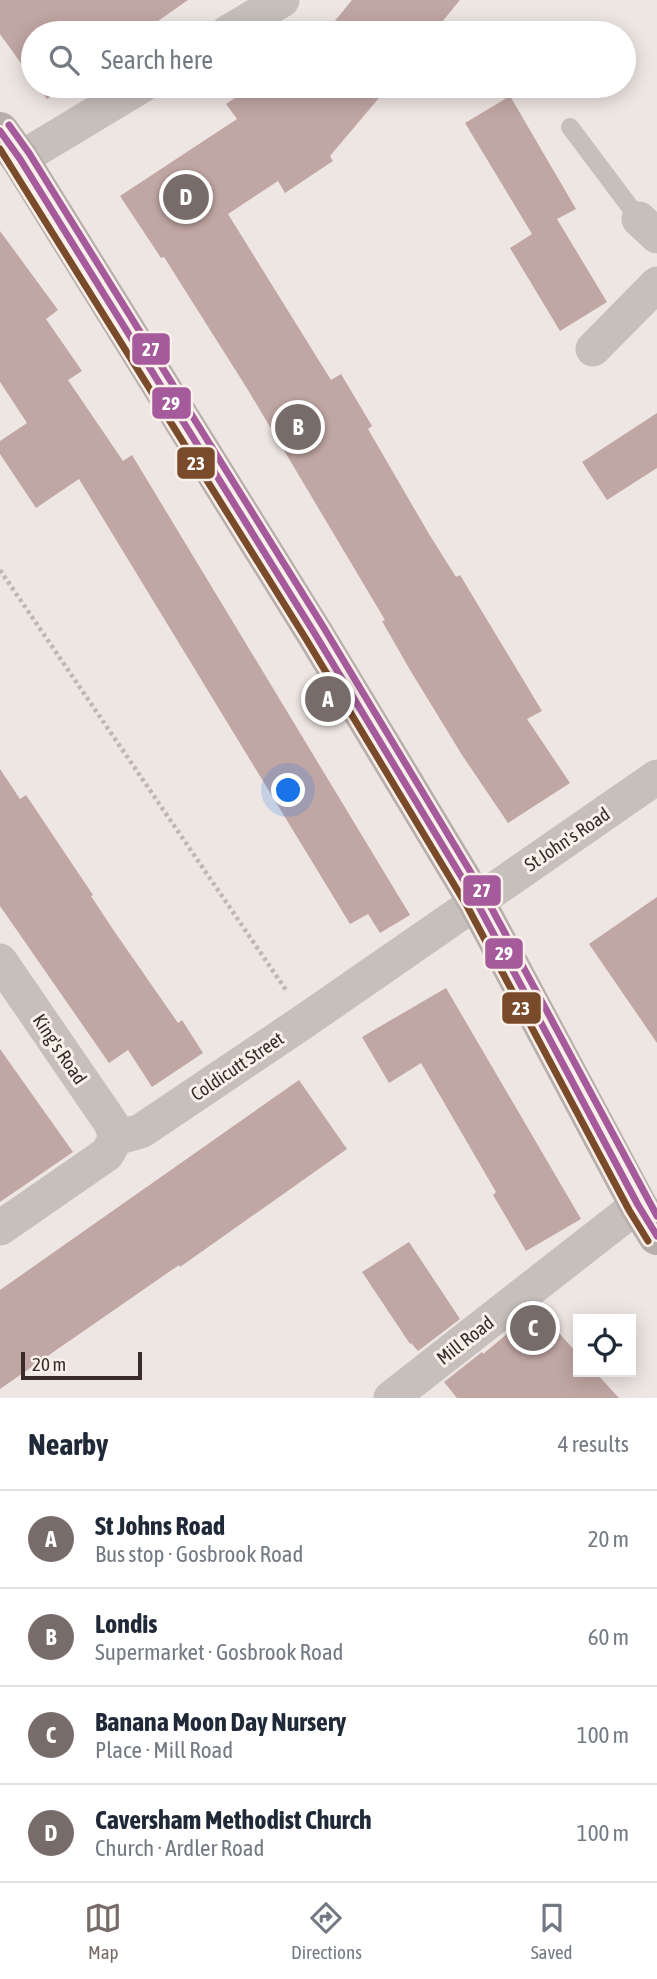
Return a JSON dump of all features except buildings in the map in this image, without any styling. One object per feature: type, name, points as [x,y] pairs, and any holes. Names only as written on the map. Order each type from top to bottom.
[{"type":"main road","points":[[10,145],[315,634],[476,901],[648,1221]]},
{"type":"street","points":[[247,21],[282,0]]},
{"type":"street","points":[[10,145],[114,98]]},
{"type":"street","points":[[593,349],[657,284]]},
{"type":"street","name":"St John's Road","points":[[476,901],[657,777]]},
{"type":"street","name":"Coldicutt Street","points":[[0,1228],[107,1154],[116,1138],[141,1130],[306,1020],[476,901]]},
{"type":"street","name":"King's Road","points":[[0,961],[111,1123],[116,1138]]},
{"type":"street","name":"Mill Road","points":[[391,1398],[648,1221]]},
{"type":"lane","points":[[570,127],[648,228]]},
{"type":"path","points":[[0,570],[306,1020]]},
{"type":"transit line","name":"27","points":[[9,125],[324,628],[485,896],[657,1216]]},
{"type":"transit line","name":"29","points":[[0,131],[315,634],[476,901],[657,1236]]},
{"type":"transit line","name":"23","points":[[0,149],[306,639],[467,906],[648,1241]]},
{"type":"place","name":"Caversham Methodist Church","points":[[186,197]]},
{"type":"place","name":"Londis","points":[[298,427]]},
{"type":"place","name":"St Johns Road","points":[[328,699]]},
{"type":"place","name":"Banana Moon Day Nursery","points":[[533,1328]]}]
